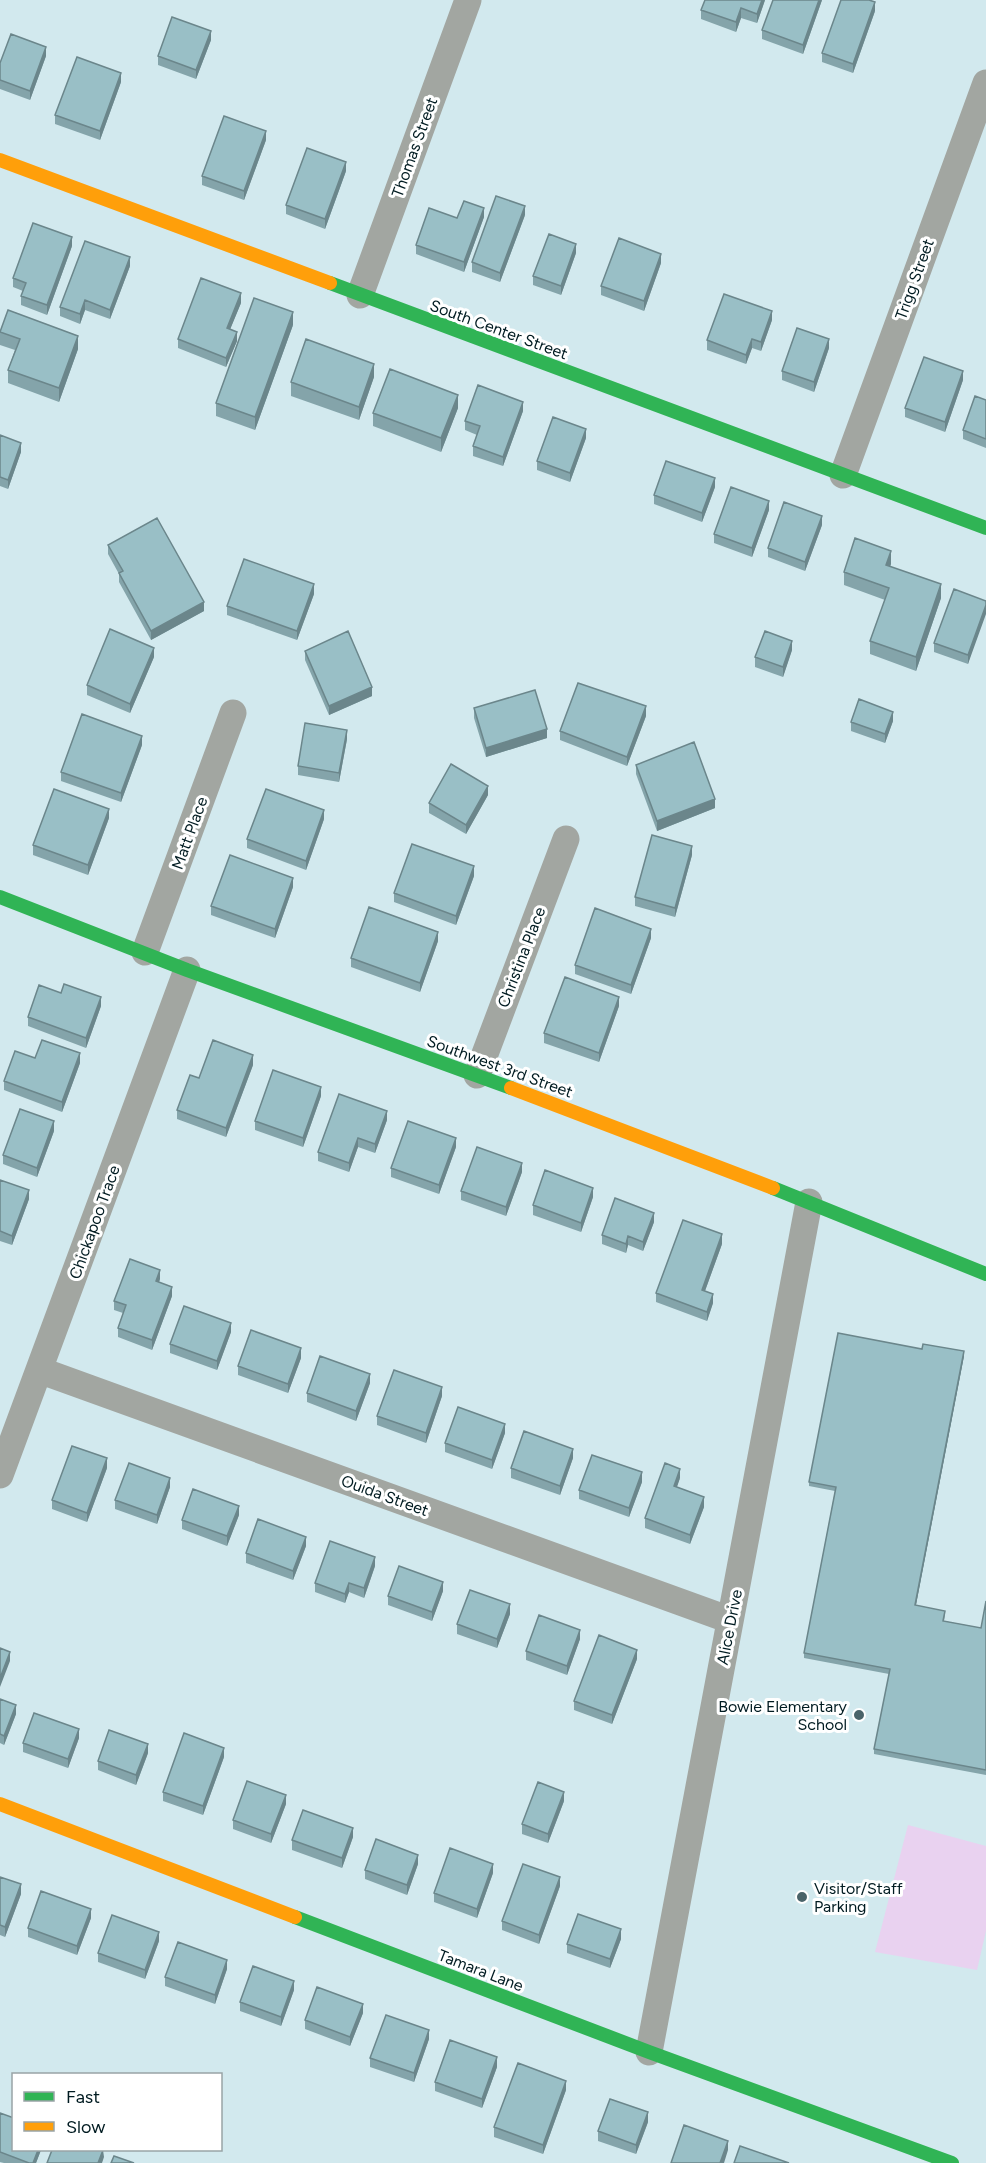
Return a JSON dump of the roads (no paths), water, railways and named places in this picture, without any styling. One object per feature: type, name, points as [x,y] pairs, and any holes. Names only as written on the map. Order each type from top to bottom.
[{"type":"street","name":"Thomas Street","points":[[360,295],[468,0]]},
{"type":"street","name":"Trigg Street","points":[[843,475],[986,83]]},
{"type":"street","name":"South Center Street","points":[[0,162],[986,528]]},
{"type":"street","name":"Matt Place","points":[[145,952],[233,713]]},
{"type":"street","name":"Christina Place","points":[[477,1075],[566,839]]},
{"type":"street","name":"Southwest 3rd Street","points":[[0,897],[188,970],[477,1075],[809,1202],[986,1274]]},
{"type":"street","name":"Chickapoo Trace","points":[[0,1475],[188,970]]},
{"type":"street","name":"Alice Drive","points":[[649,2052],[809,1202]]},
{"type":"street","name":"Ouida Street","points":[[39,1370],[730,1620]]},
{"type":"street","name":"Tamara Lane","points":[[0,1804],[649,2052],[948,2162]]},
{"type":"place","name":"Bowie Elementary School","points":[[859,1715]]},
{"type":"place","name":"Visitor/Staff Parking","points":[[802,1897]]}]
